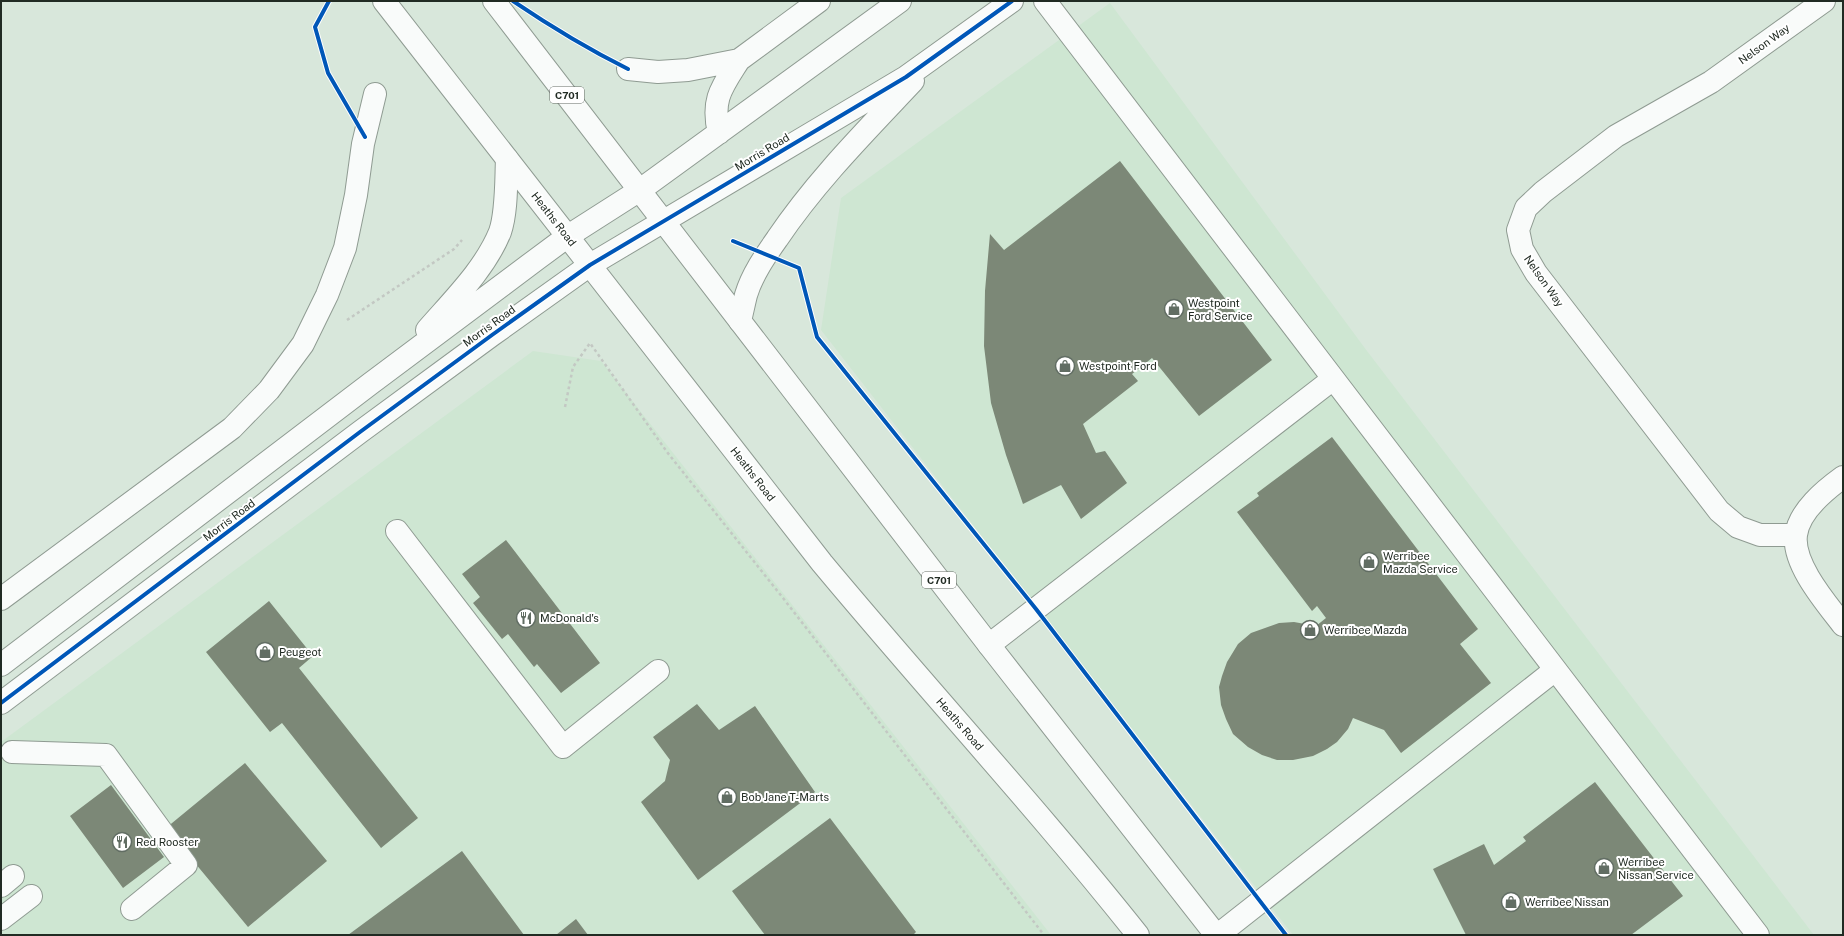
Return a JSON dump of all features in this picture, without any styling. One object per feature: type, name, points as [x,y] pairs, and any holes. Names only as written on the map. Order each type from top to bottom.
[{"type":"street","name":"Heaths Road","points":[[384,1],[822,563],[867,617],[1038,813],[1138,935]]},
{"type":"street","name":"C701","points":[[494,1],[989,645],[1217,935]]},
{"type":"street","points":[[719,133],[716,118],[719,92],[739,60],[819,1]]},
{"type":"street","name":"Morris Road","points":[[1,665],[404,358],[568,236],[640,190],[900,1]]},
{"type":"street","name":"Morris Road","points":[[1,703],[492,334],[590,266],[906,77],[1012,1]]},
{"type":"street","points":[[1045,1],[1758,935]]},
{"type":"street","name":"Nelson Way","points":[[1796,535],[1760,535],[1738,527],[1719,511],[1536,273],[1522,250],[1518,230],[1526,208],[1616,136],[1711,82],[1824,1]]},
{"type":"street","points":[[740,322],[746,294],[755,275],[766,254],[793,214],[849,149],[936,56]]},
{"type":"street","points":[[628,68],[658,72],[688,70],[739,60]]},
{"type":"street","points":[[1,599],[232,428],[269,390],[304,344],[327,295],[345,248],[356,195],[363,144],[375,94]]},
{"type":"street","points":[[404,358],[482,264],[500,231],[505,202],[507,159]]},
{"type":"street","points":[[989,645],[1333,378]]},
{"type":"street","points":[[1843,477],[1826,489],[1805,512],[1796,535],[1798,551],[1804,569],[1843,625]]},
{"type":"street","points":[[397,531],[563,747],[658,671]]},
{"type":"street","points":[[1217,935],[1555,670]]},
{"type":"street","points":[[12,752],[106,755],[186,865],[132,909]]},
{"type":"street","points":[[1,919],[30,896]]},
{"type":"path","points":[[343,323],[454,249],[463,239]]},
{"type":"path","points":[[565,407],[573,367],[590,343],[667,452],[783,598],[1044,935]]},
{"type":"shaded area","points":[[1110,3],[1367,351],[1814,935],[1293,935],[821,330],[841,198]]},
{"type":"shaded area","points":[[533,351],[601,361],[1051,935],[1,935],[1,742]]},
{"type":"building","points":[[1120,161],[1272,360],[1199,416],[1152,358],[1132,374],[1138,381],[1083,424],[1096,453],[1105,451],[1127,483],[1081,519],[1061,485],[1023,504],[1006,455],[991,403],[984,346],[985,291],[990,234],[1004,250]]},
{"type":"building","points":[[1332,437],[1478,629],[1460,644],[1491,683],[1401,753],[1384,730],[1353,718],[1348,729],[1337,742],[1327,749],[1313,756],[1293,760],[1277,760],[1262,755],[1248,747],[1233,734],[1221,705],[1219,687],[1222,676],[1227,662],[1238,644],[1251,633],[1279,623],[1294,622],[1316,626],[1326,618],[1317,606],[1312,611],[1237,512],[1259,496],[1257,493]]},
{"type":"building","name":"McDonald's","points":[[506,540],[600,663],[561,693],[537,664],[534,667],[508,634],[502,639],[473,603],[480,597],[462,574]]},
{"type":"building","points":[[269,601],[313,656],[299,668],[418,818],[381,848],[282,723],[270,732],[206,652]]},
{"type":"building","name":"Bob Jane T-Marts","points":[[697,704],[719,730],[755,706],[815,792],[698,880],[641,802],[665,781],[670,760],[653,737]]},
{"type":"building","points":[[245,763],[327,861],[248,927],[166,828]]},
{"type":"building","points":[[1595,782],[1683,896],[1631,935],[1466,935],[1433,869],[1484,844],[1494,865],[1526,841],[1523,837]]},
{"type":"building","name":"Red Rooster","points":[[111,785],[164,857],[123,888],[70,816]]},
{"type":"building","points":[[830,818],[916,932],[913,935],[765,935],[732,891]]},
{"type":"building","points":[[462,851],[524,935],[348,935]]},
{"type":"building","points":[[576,919],[588,935],[556,935]]},
{"type":"cycle path","points":[[329,1],[315,27],[328,73],[365,137]]},
{"type":"cycle path","points":[[513,1],[569,37],[628,69]]},
{"type":"cycle path","points":[[1,703],[360,432],[590,265],[906,77],[1012,1]]},
{"type":"cycle path","points":[[733,241],[799,268],[817,337],[1036,609],[1286,935]]},
{"type":"place","name":"Westpoint Ford Service","points":[[1174,309]]},
{"type":"place","name":"Westpoint Ford","points":[[1065,366]]},
{"type":"place","name":"Werribee Mazda Service","points":[[1369,562]]},
{"type":"place","name":"McDonald's","points":[[526,618]]},
{"type":"place","name":"Werribee Mazda","points":[[1310,630]]},
{"type":"place","name":"Peugeot","points":[[265,652]]},
{"type":"place","name":"Bob Jane T-Marts","points":[[727,797]]},
{"type":"place","name":"Red Rooster","points":[[122,842]]},
{"type":"place","name":"Werribee Nissan Service","points":[[1604,868]]},
{"type":"place","name":"Werribee Nissan","points":[[1511,902]]}]
